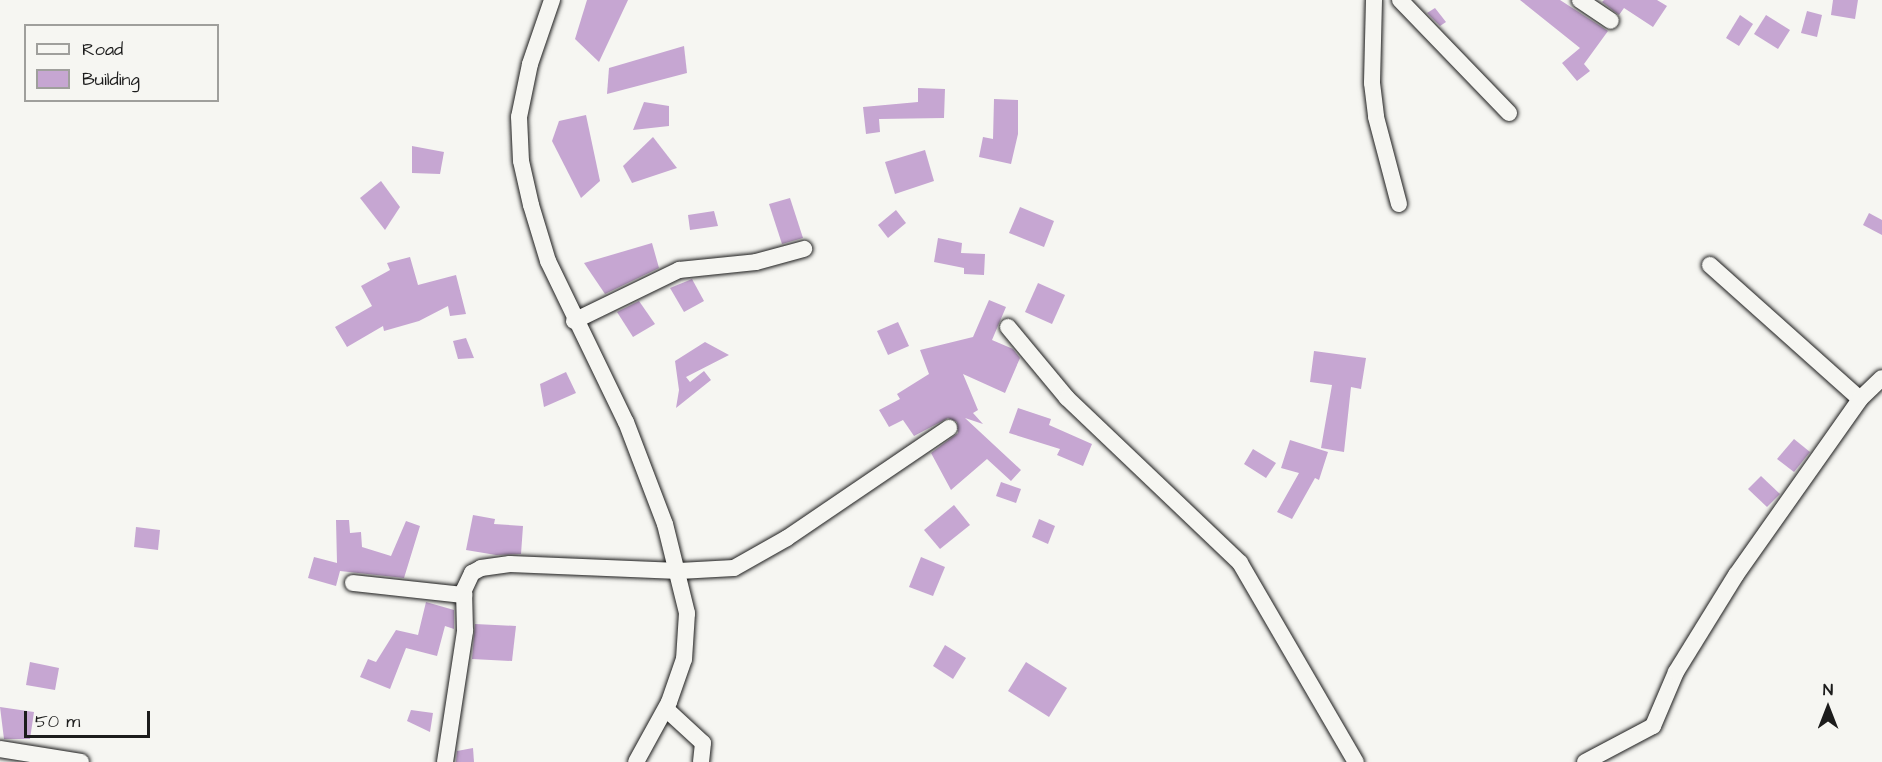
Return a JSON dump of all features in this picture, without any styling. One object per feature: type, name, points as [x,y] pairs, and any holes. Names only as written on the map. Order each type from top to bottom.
[{"type":"street","points":[[552,0],[530,64],[519,117],[521,161],[548,261],[574,321],[626,422],[665,524],[679,572],[687,613],[684,660],[666,709],[636,762]]},
{"type":"street","points":[[1374,0],[1372,73],[1376,117],[1399,204]]},
{"type":"street","points":[[1400,0],[1509,113]]},
{"type":"street","points":[[1580,0],[1611,21]]},
{"type":"street","points":[[574,321],[679,270],[756,262],[804,249]]},
{"type":"street","points":[[1710,265],[1860,399]]},
{"type":"street","points":[[1008,327],[1067,398],[1240,563],[1258,588],[1356,762]]},
{"type":"street","points":[[1585,762],[1653,726],[1676,672],[1730,584],[1860,399],[1882,378]]},
{"type":"street","points":[[445,762],[465,632],[465,581],[472,573],[491,566],[573,564],[679,572],[734,568],[763,553],[949,428]]},
{"type":"street","points":[[353,583],[464,595]]},
{"type":"street","points":[[666,709],[703,743],[701,762]]},
{"type":"street","points":[[0,749],[81,762]]},
{"type":"building","points":[[587,0],[628,0],[599,62],[575,39]]},
{"type":"building","points":[[1520,0],[1560,0],[1608,31],[1584,64],[1590,71],[1577,81],[1562,63],[1580,48]]},
{"type":"building","points":[[1604,0],[1657,0],[1667,6],[1653,27],[1624,8],[1619,15],[1602,2]]},
{"type":"building","points":[[1833,0],[1858,0],[1855,19],[1831,15]]},
{"type":"building","points":[[1435,8],[1446,22],[1440,26],[1427,13]]},
{"type":"building","points":[[1807,11],[1822,15],[1817,37],[1801,33]]},
{"type":"building","points":[[1740,15],[1753,24],[1739,46],[1726,38]]},
{"type":"building","points":[[1766,15],[1790,30],[1778,49],[1754,34]]},
{"type":"building","points":[[684,46],[687,73],[607,94],[609,68]]},
{"type":"building","points":[[918,88],[945,89],[944,118],[879,119],[880,132],[866,134],[863,107],[918,102]]},
{"type":"building","points":[[994,99],[1018,100],[1018,134],[1011,164],[979,157],[983,137],[993,139]]},
{"type":"building","points":[[644,102],[669,106],[669,126],[633,130]]},
{"type":"building","points":[[586,115],[600,181],[581,198],[552,141],[559,121]]},
{"type":"building","points":[[653,137],[677,168],[632,183],[623,166]]},
{"type":"building","points":[[412,146],[444,152],[440,174],[412,173]]},
{"type":"building","points":[[925,150],[934,181],[895,194],[885,162]]},
{"type":"building","points":[[381,181],[400,207],[385,230],[360,198]]},
{"type":"building","points":[[790,198],[803,238],[782,244],[769,204]]},
{"type":"building","points":[[1020,207],[1054,221],[1044,247],[1009,233]]},
{"type":"building","points":[[896,210],[906,223],[888,238],[878,225]]},
{"type":"building","points":[[714,211],[718,226],[690,230],[688,215]]},
{"type":"building","points":[[1869,213],[1882,220],[1882,235],[1863,225]]},
{"type":"building","points":[[938,238],[962,243],[961,253],[985,254],[984,275],[964,274],[964,268],[934,262]]},
{"type":"building","points":[[652,243],[659,268],[605,294],[584,263]]},
{"type":"building","points":[[410,257],[418,285],[456,275],[466,314],[450,316],[448,306],[419,321],[384,331],[383,326],[347,347],[335,327],[372,306],[361,286],[390,270],[387,263]]},
{"type":"building","points":[[692,279],[704,301],[684,312],[670,288]]},
{"type":"building","points":[[1038,283],[1065,295],[1052,324],[1025,312]]},
{"type":"building","points":[[989,300],[1006,307],[992,340],[1013,349],[1020,358],[1005,393],[963,374],[978,410],[973,413],[983,424],[965,418],[1021,470],[1011,481],[987,459],[951,490],[931,453],[958,433],[957,422],[948,418],[914,436],[903,420],[889,427],[879,410],[900,399],[897,394],[929,374],[920,350],[973,337]]},
{"type":"building","points":[[639,301],[655,324],[633,337],[617,312]]},
{"type":"building","points":[[898,322],[909,346],[888,355],[877,331]]},
{"type":"building","points":[[466,338],[474,358],[458,359],[453,341]]},
{"type":"building","points":[[705,342],[729,355],[686,377],[690,382],[704,371],[711,380],[676,408],[679,390],[675,361]]},
{"type":"building","points":[[1314,351],[1366,358],[1361,389],[1351,387],[1344,452],[1321,448],[1332,385],[1310,382]]},
{"type":"building","points":[[566,372],[576,393],[544,407],[540,384]]},
{"type":"building","points":[[1018,408],[1051,419],[1049,425],[1092,444],[1083,466],[1057,455],[1060,449],[1009,433]]},
{"type":"building","points":[[1794,439],[1810,452],[1794,472],[1777,459]]},
{"type":"building","points":[[1290,440],[1328,452],[1319,480],[1315,478],[1292,519],[1277,512],[1299,473],[1281,468]]},
{"type":"building","points":[[1253,449],[1276,463],[1266,478],[1244,464]]},
{"type":"building","points":[[1761,476],[1780,494],[1767,507],[1748,489]]},
{"type":"building","points":[[1001,482],[1021,489],[1016,503],[996,496]]},
{"type":"building","points":[[954,505],[970,525],[940,549],[924,530]]},
{"type":"building","points":[[473,515],[495,519],[494,524],[523,526],[521,554],[496,555],[466,550]]},
{"type":"building","points":[[1039,519],[1055,526],[1048,544],[1032,537]]},
{"type":"building","points":[[336,520],[349,520],[350,533],[361,532],[362,547],[391,556],[406,521],[420,526],[404,578],[340,571],[336,586],[308,578],[314,557],[337,563]]},
{"type":"building","points":[[136,527],[160,530],[158,550],[134,547]]},
{"type":"building","points":[[921,557],[945,567],[933,596],[909,587]]},
{"type":"building","points":[[426,602],[454,610],[454,629],[445,626],[437,656],[406,648],[390,689],[360,677],[368,659],[376,662],[396,630],[418,635]]},
{"type":"building","points":[[475,624],[516,626],[512,661],[472,659]]},
{"type":"building","points":[[945,645],[966,658],[953,679],[933,666]]},
{"type":"building","points":[[30,662],[59,668],[55,690],[26,685]]},
{"type":"building","points":[[1026,662],[1067,688],[1049,717],[1008,691]]},
{"type":"building","points":[[0,707],[34,712],[30,739],[4,739]]},
{"type":"building","points":[[411,710],[433,713],[430,732],[407,721]]},
{"type":"building","points":[[473,748],[474,762],[456,762],[457,751]]}]
